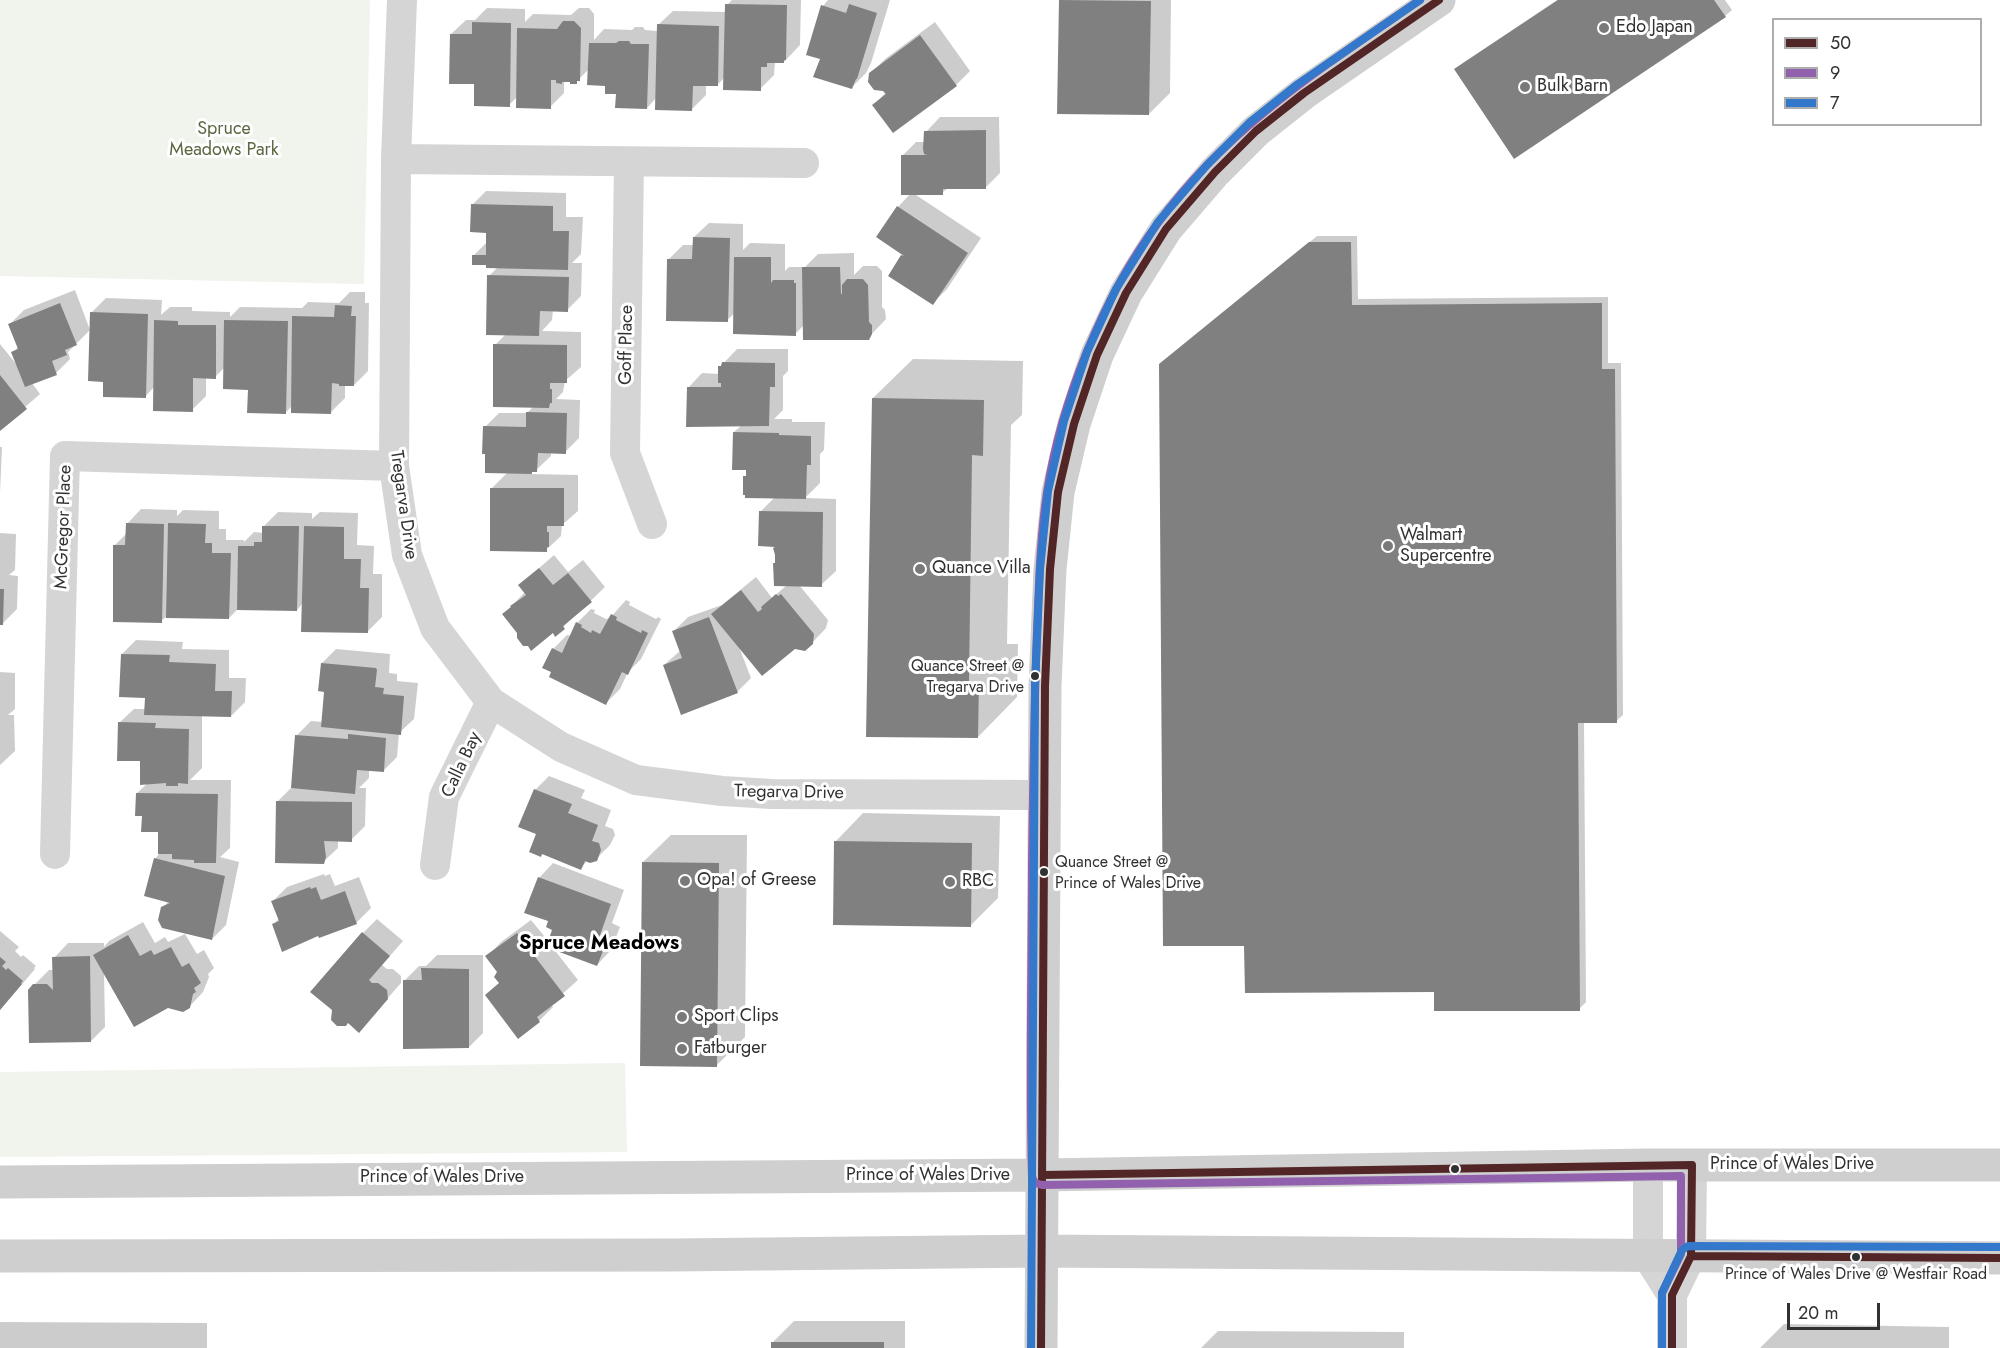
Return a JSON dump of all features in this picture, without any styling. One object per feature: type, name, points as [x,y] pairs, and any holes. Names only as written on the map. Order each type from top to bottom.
[{"type":"main road","points":[[1041,1348],[1045,686],[1049,592],[1058,492],[1074,424],[1097,355],[1126,293],[1166,230],[1215,172],[1256,132],[1304,93],[1439,0]]},
{"type":"main road","name":"Prince of Wales Drive","points":[[0,1182],[1042,1175],[1648,1165],[2000,1165]]},
{"type":"main road","points":[[0,1256],[674,1255],[1041,1251],[2000,1258]]},
{"type":"street","name":"Tregarva Drive","points":[[402,0],[396,159],[394,466],[407,555],[435,628],[491,702],[561,747],[636,780],[722,791],[772,794],[1043,795]]},
{"type":"street","points":[[396,159],[804,163]]},
{"type":"street","name":"Goff Place","points":[[629,162],[625,453],[652,524]]},
{"type":"street","name":"McGregor Place","points":[[56,854],[65,456],[394,466]]},
{"type":"street","name":"Calla Bay","points":[[435,865],[444,797],[491,702]]},
{"type":"street","points":[[1648,1165],[1648,1257],[1672,1295]]},
{"type":"street","points":[[1672,1348],[1672,1295],[1690,1256],[1692,1165]]},
{"type":"green space","name":"Spruce Meadows Park","points":[[0,0],[370,0],[364,284],[0,276]]},
{"type":"green space","points":[[625,1063],[627,1152],[0,1157],[0,1072]]},
{"type":"building","points":[[1059,0],[1151,1],[1149,115],[1057,114]]},
{"type":"building","points":[[1558,0],[1714,0],[1726,17],[1514,159],[1454,69]]},
{"type":"building","points":[[725,4],[787,5],[786,60],[784,63],[767,63],[767,67],[761,67],[761,91],[723,90]]},
{"type":"building","points":[[849,4],[877,13],[852,89],[813,77],[820,59],[806,55],[821,5],[846,13]]},
{"type":"building","points":[[563,21],[574,21],[581,28],[580,81],[577,81],[577,84],[562,82],[562,84],[551,80],[551,109],[516,108],[517,28],[557,29]]},
{"type":"building","points":[[472,22],[511,23],[510,107],[474,106],[474,84],[449,84],[450,34],[472,34]]},
{"type":"building","points":[[657,24],[719,26],[718,86],[693,86],[692,111],[655,110]]},
{"type":"building","points":[[920,35],[957,86],[893,133],[872,105],[886,94],[883,91],[874,90],[868,82],[869,73]]},
{"type":"building","points":[[619,41],[649,44],[647,109],[615,108],[616,94],[605,94],[605,86],[587,85],[589,43]]},
{"type":"building","points":[[986,130],[986,189],[943,189],[943,195],[901,195],[901,155],[927,155],[924,154],[923,149],[924,131]]},
{"type":"building","points":[[471,204],[553,206],[553,231],[569,231],[568,270],[486,268],[486,265],[472,265],[472,255],[486,255],[486,233],[470,232]]},
{"type":"building","points":[[897,206],[968,253],[933,305],[888,276],[901,255],[904,256],[876,237]]},
{"type":"building","points":[[693,237],[730,238],[728,322],[666,321],[667,259],[692,259]]},
{"type":"building","name":"Walmart Supercentre","points":[[1309,242],[1351,242],[1352,305],[1602,303],[1602,369],[1615,369],[1617,723],[1578,723],[1580,1011],[1434,1011],[1434,992],[1245,993],[1244,946],[1163,946],[1159,364]]},
{"type":"building","points":[[734,257],[771,257],[771,283],[773,280],[794,280],[796,283],[796,336],[733,334]]},
{"type":"building","points":[[802,267],[840,267],[841,294],[842,285],[847,279],[863,279],[868,285],[869,322],[872,325],[869,340],[803,340]]},
{"type":"building","points":[[487,275],[569,277],[568,312],[540,311],[539,336],[486,335]]},
{"type":"building","points":[[60,303],[77,345],[65,350],[67,355],[52,361],[57,375],[25,387],[11,352],[18,349],[8,324]]},
{"type":"building","points":[[335,305],[352,306],[351,316],[356,316],[354,386],[339,386],[339,384],[332,383],[331,414],[291,413],[292,316],[334,317]]},
{"type":"building","points":[[90,312],[148,314],[146,398],[103,397],[103,382],[88,381]]},
{"type":"building","points":[[154,320],[178,321],[178,325],[216,325],[216,379],[193,378],[193,412],[153,411]]},
{"type":"building","points":[[224,320],[288,321],[286,414],[247,413],[248,390],[223,389]]},
{"type":"building","points":[[493,344],[567,345],[567,383],[550,383],[552,403],[549,408],[493,407]]},
{"type":"building","points":[[722,362],[775,363],[775,387],[770,387],[769,426],[686,427],[687,387],[721,387],[721,383],[718,383],[718,366],[721,366]]},
{"type":"building","points":[[0,375],[27,409],[0,431]]},
{"type":"building","name":"Quance Villa","points":[[872,398],[984,400],[983,456],[972,455],[969,682],[979,682],[978,738],[866,737]]},
{"type":"building","points":[[526,412],[567,413],[566,454],[538,453],[537,472],[532,472],[532,474],[485,473],[485,454],[482,454],[483,426],[526,427]]},
{"type":"building","points":[[733,432],[811,436],[811,465],[807,465],[806,499],[745,498],[743,476],[746,476],[746,470],[732,470]]},
{"type":"building","points":[[490,488],[564,488],[564,526],[547,526],[549,547],[547,547],[547,552],[490,551]]},
{"type":"building","points":[[759,511],[823,512],[822,587],[774,586],[775,555],[773,548],[775,547],[758,546]]},
{"type":"building","points":[[126,523],[164,524],[162,623],[113,622],[113,545],[125,545]]},
{"type":"building","points":[[168,523],[206,524],[205,543],[212,543],[212,553],[231,553],[229,619],[166,618]]},
{"type":"building","points":[[262,526],[299,526],[297,611],[237,610],[238,546],[254,546],[254,542],[262,542]]},
{"type":"building","points":[[304,526],[344,527],[344,559],[361,559],[360,588],[369,588],[368,633],[301,632]]},
{"type":"building","points":[[539,568],[553,585],[568,573],[592,602],[563,626],[565,629],[555,637],[553,633],[531,651],[528,646],[523,646],[517,638],[517,633],[502,614],[526,595],[518,585]]},
{"type":"building","points":[[0,589],[4,589],[3,625],[0,625]]},
{"type":"building","points":[[741,590],[758,612],[776,594],[778,596],[781,594],[814,634],[813,644],[805,651],[795,649],[762,676],[711,614]]},
{"type":"building","points":[[611,614],[617,617],[616,620],[641,633],[642,630],[648,633],[628,675],[622,672],[606,705],[549,677],[551,672],[542,668],[552,648],[562,653],[576,622],[591,633],[592,630],[600,634]]},
{"type":"building","points":[[709,617],[738,693],[681,715],[663,665],[682,658],[672,631]]},
{"type":"building","points":[[121,654],[170,655],[169,662],[216,664],[215,691],[232,691],[231,717],[144,715],[145,698],[119,697]]},
{"type":"building","points":[[321,663],[376,668],[375,687],[384,688],[383,694],[404,696],[401,735],[321,727],[324,692],[318,691]]},
{"type":"building","points":[[118,722],[156,723],[155,728],[189,729],[188,784],[140,785],[140,761],[117,761]]},
{"type":"building","points":[[348,734],[386,738],[384,772],[357,770],[355,794],[291,788],[295,735],[348,739]]},
{"type":"building","points":[[534,789],[572,804],[568,813],[598,825],[592,841],[599,843],[601,850],[597,861],[590,863],[585,861],[581,870],[542,854],[541,857],[529,852],[536,834],[518,827]]},
{"type":"building","points":[[136,793],[218,794],[216,863],[194,863],[194,860],[172,859],[172,854],[158,854],[158,832],[141,832],[142,816],[135,816]]},
{"type":"building","points":[[276,801],[352,802],[352,842],[324,841],[326,857],[324,864],[275,863]]},
{"type":"building","points":[[834,841],[972,843],[971,927],[833,925]]},
{"type":"building","points":[[154,858],[225,876],[212,940],[162,928],[158,920],[161,907],[170,903],[144,896]]},
{"type":"building","points":[[642,862],[719,863],[717,1067],[640,1066]]},
{"type":"building","points":[[538,877],[611,904],[599,938],[607,941],[597,966],[546,947],[552,930],[546,927],[548,921],[524,913]]},
{"type":"building","points":[[310,887],[311,889],[316,887],[321,900],[345,891],[357,924],[319,938],[318,936],[282,952],[272,924],[279,921],[271,901]]},
{"type":"building","points":[[362,932],[390,956],[369,980],[387,990],[388,999],[359,1033],[348,1023],[346,1026],[337,1026],[331,1020],[332,1010],[310,992]]},
{"type":"building","points":[[517,933],[565,996],[537,1017],[540,1022],[518,1039],[485,995],[499,983],[494,977],[497,972],[485,956]]},
{"type":"building","points":[[128,935],[140,956],[151,950],[154,955],[171,947],[182,967],[189,963],[201,983],[194,988],[196,992],[193,994],[190,1008],[183,1012],[168,1008],[134,1027],[93,955]]},
{"type":"building","points":[[90,956],[91,1042],[29,1043],[28,990],[33,984],[47,984],[53,990],[52,957]]},
{"type":"building","points":[[0,957],[6,962],[2,966],[6,970],[8,968],[23,981],[0,1010]]},
{"type":"building","points":[[421,968],[469,969],[469,1048],[403,1049],[403,980],[422,980]]},
{"type":"building","points":[[771,1342],[884,1342],[884,1348],[771,1348]]},
{"type":"transit line","name":"9","points":[[1420,0],[1279,100],[1215,157],[1186,188],[1158,223],[1119,283],[1102,316],[1074,387],[1063,422],[1047,492],[1039,579],[1032,864],[1032,1177],[1035,1183],[1042,1185],[1681,1176],[1681,1254],[1662,1293],[1662,1348]]},
{"type":"transit line","name":"7","points":[[1031,1348],[1035,686],[1040,569],[1048,491],[1064,421],[1087,352],[1116,289],[1158,222],[1207,165],[1249,123],[1298,84],[1420,0]]},
{"type":"transit line","name":"50","points":[[1041,1348],[1045,686],[1050,569],[1058,492],[1074,424],[1097,355],[1126,293],[1166,229],[1215,172],[1256,131],[1304,93],[1439,0]]},
{"type":"transit line","name":"50","points":[[1042,1175],[1692,1165],[1691,1256],[1672,1295],[1672,1348]]},
{"type":"transit line","name":"7","points":[[1662,1348],[1662,1293],[1682,1250],[1688,1246],[2000,1247]]},
{"type":"transit line","name":"50","points":[[1691,1256],[2000,1258]]},
{"type":"place","name":"Edo Japan","points":[[1604,28]]},
{"type":"place","name":"Bulk Barn","points":[[1525,87]]},
{"type":"place","name":"Walmart Supercentre","points":[[1388,546]]},
{"type":"place","name":"Quance Villa","points":[[920,569]]},
{"type":"place","name":"Quance Street @ Tregarva Drive","points":[[1035,676]]},
{"type":"place","name":"Quance Street @ Prince of Wales Drive","points":[[1044,872]]},
{"type":"place","name":"Opa! of Greese","points":[[685,881]]},
{"type":"place","name":"RBC","points":[[950,882]]},
{"type":"place","name":"Sport Clips","points":[[682,1017]]},
{"type":"place","name":"Fatburger","points":[[682,1049]]},
{"type":"place","name":"Prince of Wales Drive @ Westfair Road","points":[[1856,1257]]},
{"type":"district","name":"Spruce Meadows","points":[[599,944]]}]
